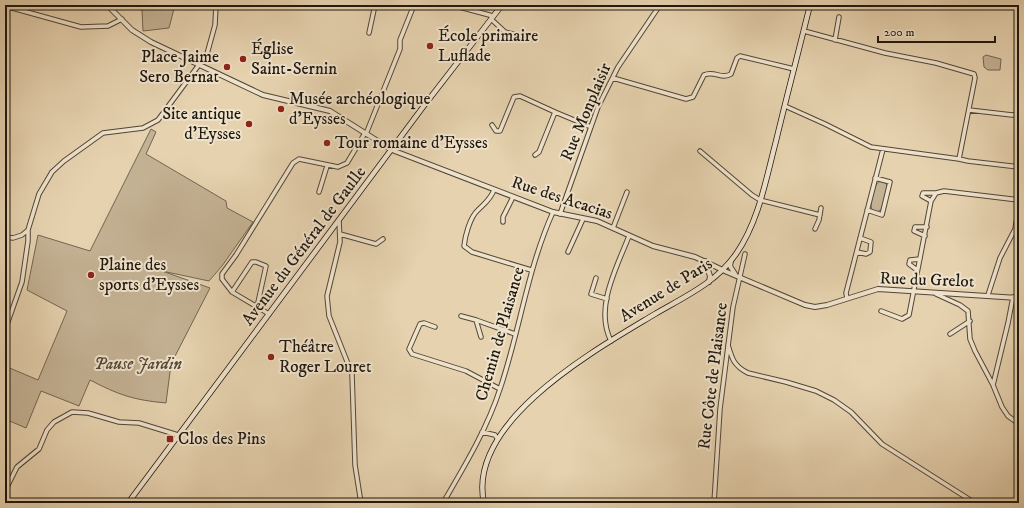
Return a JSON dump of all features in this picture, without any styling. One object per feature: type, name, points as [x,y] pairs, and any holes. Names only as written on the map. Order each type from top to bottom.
[{"type":"main road","name":"Avenue du Général de Gaulle","points":[[128,503],[339,220],[502,5]]},
{"type":"main road","name":"Avenue de Paris","points":[[484,503],[482,485],[484,469],[489,453],[497,438],[533,398],[577,363],[709,282],[724,270],[730,261],[750,229],[760,200],[810,5]]},
{"type":"street","name":"Rue des Acacias","points":[[107,5],[139,35],[263,95],[330,111],[392,150],[553,212],[596,221],[652,246],[705,261],[724,270]]},
{"type":"street","points":[[5,330],[22,282],[28,241],[28,230],[39,194],[57,167],[103,133],[144,128],[158,120],[207,54],[213,37],[216,5]]},
{"type":"street","points":[[369,33],[375,5]]},
{"type":"street","points":[[269,314],[232,292],[222,279],[222,274],[236,255],[293,163],[299,159],[327,166],[338,167],[347,163],[366,134],[400,49],[400,40],[414,5]]},
{"type":"street","points":[[452,5],[492,17],[505,32],[533,39]]},
{"type":"street","name":"Rue Monplaisir","points":[[560,214],[591,127],[613,78],[626,55],[660,5]]},
{"type":"street","points":[[5,6],[81,26],[108,26],[122,19]]},
{"type":"street","points":[[835,40],[839,17]]},
{"type":"street","points":[[804,31],[835,40],[971,72],[974,74],[975,78],[959,159]]},
{"type":"street","points":[[613,78],[686,98],[693,96],[704,74],[712,73],[725,77],[731,74],[737,58],[740,56],[794,69]]},
{"type":"street","points":[[492,125],[496,131],[500,131],[514,97],[520,96],[591,127]]},
{"type":"street","points":[[785,106],[871,147],[959,159],[968,162],[1019,167]]},
{"type":"street","points":[[969,110],[1012,115],[1019,114]]},
{"type":"street","points":[[535,155],[539,152],[555,112]]},
{"type":"street","points":[[847,298],[846,292],[883,149]]},
{"type":"street","points":[[700,151],[760,200],[820,215]]},
{"type":"street","points":[[319,192],[327,166]]},
{"type":"street","points":[[867,210],[882,215],[890,182],[875,178]]},
{"type":"street","points":[[494,190],[487,202],[473,216],[464,246],[472,252],[531,270]]},
{"type":"street","points":[[932,201],[922,196],[923,192],[936,194],[944,191],[1019,200]]},
{"type":"street","points":[[613,228],[627,192]]},
{"type":"street","points":[[881,311],[902,319],[907,317],[914,291],[932,201],[936,194]]},
{"type":"street","points":[[503,222],[503,217],[513,197]]},
{"type":"street","points":[[988,295],[1000,258],[1015,229],[1019,206]]},
{"type":"street","points":[[815,229],[821,208]]},
{"type":"street","name":"Chemin de Plaisance","points":[[443,503],[482,432],[500,389],[531,270],[540,241],[553,212]]},
{"type":"street","points":[[568,252],[583,219]]},
{"type":"street","points":[[339,220],[340,234],[327,296],[327,305],[329,316],[352,374],[355,465],[361,503]]},
{"type":"street","points":[[925,236],[914,231],[915,227],[927,226]]},
{"type":"street","points":[[5,237],[13,238],[22,235],[28,230]]},
{"type":"street","points":[[340,234],[376,244],[383,239]]},
{"type":"street","points":[[611,341],[605,325],[607,299],[629,236]]},
{"type":"street","points":[[856,252],[866,254],[870,252],[871,242],[860,238]]},
{"type":"street","name":"Rue Côte de Plaisance","points":[[714,503],[717,432],[728,345],[739,277],[745,254]]},
{"type":"street","points":[[918,270],[909,264],[910,260],[920,259]]},
{"type":"street","points":[[705,261],[710,276],[709,282]]},
{"type":"street","points":[[730,261],[732,271],[739,277]]},
{"type":"street","points":[[232,292],[252,262],[266,266],[257,307]]},
{"type":"street","name":"Rue du Grelot","points":[[724,270],[810,306],[821,307],[878,289],[1019,298]]},
{"type":"street","points":[[596,278],[591,294],[607,299]]},
{"type":"street","points":[[931,292],[960,304],[968,311],[970,321],[970,339],[1003,408],[1008,416],[1019,424]]},
{"type":"street","points":[[993,385],[1013,297]]},
{"type":"street","points":[[461,316],[515,334]]},
{"type":"street","points":[[476,320],[481,337]]},
{"type":"street","points":[[950,334],[970,321]]},
{"type":"street","points":[[435,327],[424,323],[420,324],[409,350],[412,354],[466,372],[500,389]]},
{"type":"street","points":[[728,345],[733,362],[739,368],[748,373],[816,391],[834,400],[850,412],[882,444],[975,503]]},
{"type":"street","points":[[5,491],[17,467],[39,448],[54,422],[72,412],[88,413],[119,422],[139,423],[178,435]]},
{"type":"street","points":[[482,432],[495,435],[497,438]]},
{"type":"street","points":[[5,496],[10,503]]},
{"type":"green space","points":[[133,5],[175,5],[169,28],[143,31],[142,10]]},
{"type":"green space","points":[[986,55],[1001,59],[1000,70],[988,70],[984,67],[983,57]]},
{"type":"green space","name":"Plaine des sports d'Eysses","points":[[151,129],[156,132],[146,154],[226,201],[227,208],[253,222],[222,266],[209,281],[162,271],[210,288],[171,364],[166,403],[126,396],[109,390],[90,380],[79,406],[41,391],[26,428],[5,419],[5,366],[38,380],[67,311],[27,290],[38,235],[90,251]]},
{"type":"green space","points":[[880,181],[885,182],[888,187],[882,209],[877,212],[872,210],[871,199],[875,186]]},
{"type":"place","name":"École primaire Luflade","points":[[430,46]]},
{"type":"place","name":"Église Saint-Sernin","points":[[243,59]]},
{"type":"place","name":"Place Jaime Sero Bernat","points":[[227,67]]},
{"type":"place","name":"Musée archéologique d'Eysses","points":[[281,109]]},
{"type":"place","name":"Site antique d'Eysses","points":[[249,124]]},
{"type":"place","name":"Tour romaine d'Eysses","points":[[327,143]]},
{"type":"place","name":"Plaine des sports d'Eysses","points":[[91,275]]},
{"type":"place","name":"Théâtre Roger Louret","points":[[271,357]]},
{"type":"place","name":"Clos des Pins","points":[[170,439]]},
{"type":"park label","name":"Pause Jardin","points":[[138,364]]}]
